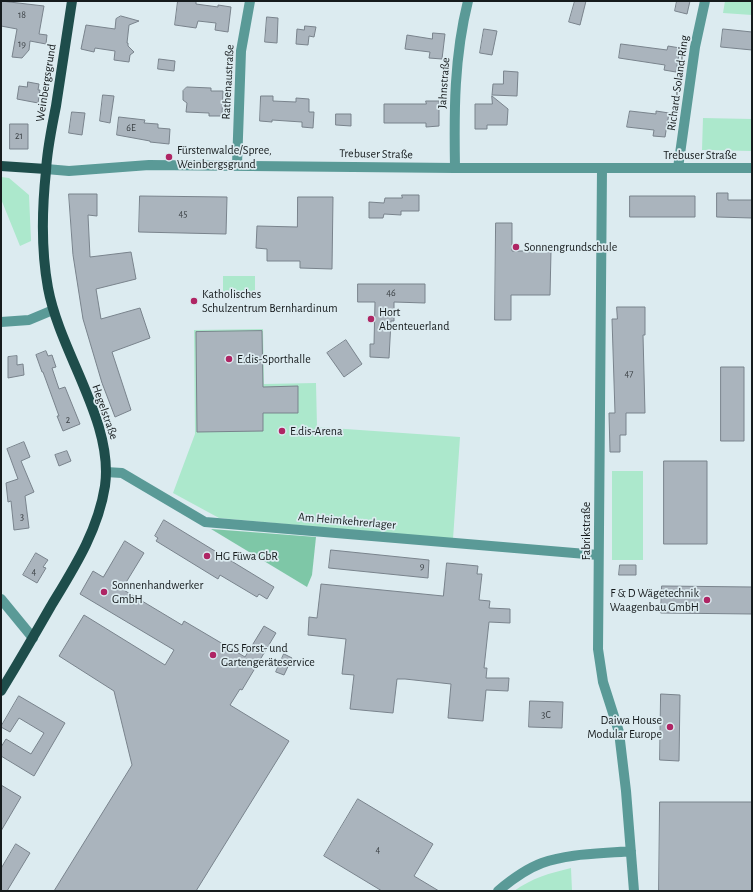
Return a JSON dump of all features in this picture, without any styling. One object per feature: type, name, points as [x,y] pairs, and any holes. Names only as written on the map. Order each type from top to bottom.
[{"type":"main road","name":"Weinbergsgrund","points":[[46,169],[72,1]]},
{"type":"main road","name":"Trebuser Straße","points":[[1,166],[46,169]]},
{"type":"main road","name":"Hegelstraße","points":[[1,691],[75,566],[92,534],[99,514],[105,486],[106,472],[103,442],[90,402],[62,338],[48,288],[44,250],[46,169]]},
{"type":"street","name":"Rathenaustraße","points":[[237,166],[242,51],[250,1]]},
{"type":"street","name":"Jahnstraße","points":[[455,168],[454,120],[456,72],[468,1]]},
{"type":"street","name":"Richard-Soland-Ring","points":[[678,168],[695,47],[705,1]]},
{"type":"street","name":"Trebuser Straße","points":[[46,169],[69,171],[149,165],[455,168],[752,168]]},
{"type":"street","name":"Fabrikstraße","points":[[602,168],[598,648],[603,682],[619,732],[634,891]]},
{"type":"street","points":[[1,322],[29,320],[53,310]]},
{"type":"street","name":"Am Heimkehrerlager","points":[[106,472],[122,474],[205,522],[598,555]]},
{"type":"street","points":[[1,599],[33,638]]},
{"type":"street","points":[[498,891],[523,872],[542,863],[577,856],[631,851]]},
{"type":"green space","points":[[725,1],[752,1],[752,15],[723,13]]},
{"type":"green space","points":[[703,118],[752,119],[752,151],[702,150]]},
{"type":"green space","points":[[1,177],[9,178],[29,195],[31,241],[20,246],[1,199]]},
{"type":"green space","points":[[223,276],[255,276],[255,298],[223,298]]},
{"type":"green space","name":"E.dis-Arena","points":[[263,329],[264,384],[316,383],[317,427],[460,437],[453,539],[219,518],[173,493],[195,434],[194,330]]},
{"type":"green space","points":[[612,471],[643,471],[643,560],[612,560]]},
{"type":"green space","points":[[211,529],[316,537],[312,575],[307,587]]},
{"type":"green space","points":[[571,868],[572,891],[514,891],[541,876]]},
{"type":"building","points":[[1,1],[44,6],[39,34],[47,35],[46,44],[30,41],[29,50],[22,58],[12,57],[17,29],[1,26]]},
{"type":"building","points":[[178,1],[196,1],[196,4],[231,7],[228,32],[215,30],[216,23],[198,21],[196,28],[175,25]]},
{"type":"building","points":[[575,1],[586,1],[580,25],[569,22]]},
{"type":"building","points":[[677,1],[690,1],[687,14],[675,11]]},
{"type":"building","points":[[121,16],[139,21],[129,25],[127,43],[134,52],[130,55],[129,62],[114,60],[115,51],[95,48],[94,52],[81,49],[86,25],[115,29],[116,19]]},
{"type":"building","points":[[267,17],[278,18],[277,43],[265,42]]},
{"type":"building","points":[[305,26],[316,27],[314,37],[309,36],[308,45],[296,44],[297,29],[304,30]]},
{"type":"building","points":[[484,29],[497,31],[492,55],[480,53]]},
{"type":"building","points":[[723,29],[752,32],[752,50],[721,47]]},
{"type":"building","points":[[433,33],[445,34],[442,59],[429,58],[430,52],[405,49],[407,35],[432,39]]},
{"type":"building","points":[[621,44],[667,50],[668,46],[680,48],[676,72],[664,70],[665,65],[619,58]]},
{"type":"building","points":[[159,59],[175,61],[174,71],[158,69]]},
{"type":"building","points":[[504,71],[518,72],[517,96],[492,95],[493,84],[503,84]]},
{"type":"building","points":[[28,82],[39,84],[38,90],[40,90],[38,103],[17,99],[19,86],[27,87]]},
{"type":"building","points":[[187,87],[211,88],[211,91],[223,91],[222,116],[209,116],[209,113],[186,112],[187,103],[183,100],[183,91]]},
{"type":"building","points":[[103,95],[114,96],[110,123],[100,121]]},
{"type":"building","points":[[261,96],[273,96],[273,101],[296,102],[296,98],[309,99],[309,112],[314,112],[313,128],[302,127],[302,122],[272,120],[272,122],[260,121]]},
{"type":"building","points":[[492,96],[508,109],[507,125],[487,125],[487,129],[475,129],[475,104],[492,104]]},
{"type":"building","points":[[426,101],[439,101],[439,126],[426,127],[426,123],[384,123],[384,104],[426,104]]},
{"type":"building","points":[[630,111],[656,114],[656,111],[669,113],[665,137],[653,136],[654,130],[627,127]]},
{"type":"building","points":[[72,112],[85,113],[82,135],[69,133]]},
{"type":"building","points":[[336,114],[351,114],[351,126],[336,125]]},
{"type":"building","points":[[119,117],[145,120],[144,123],[158,124],[158,128],[170,129],[169,144],[150,142],[117,135]]},
{"type":"building","points":[[10,124],[28,124],[28,149],[10,149]]},
{"type":"building","points":[[717,193],[728,193],[728,200],[752,200],[752,218],[717,217]]},
{"type":"building","points":[[69,194],[97,194],[97,216],[88,215],[90,257],[131,252],[136,279],[96,289],[101,319],[140,308],[150,338],[112,352],[131,410],[115,417],[102,383],[83,319],[73,255]]},
{"type":"building","points":[[402,195],[419,195],[419,211],[401,211],[401,215],[384,214],[383,218],[369,218],[369,202],[384,203],[385,198],[402,198]]},
{"type":"building","points":[[140,196],[227,197],[226,234],[139,232]]},
{"type":"building","points":[[630,196],[695,196],[695,217],[630,217]]},
{"type":"building","points":[[298,197],[333,197],[332,269],[300,268],[300,261],[267,261],[267,249],[256,248],[257,226],[297,227]]},
{"type":"building","points":[[496,223],[512,223],[512,251],[551,251],[550,295],[511,295],[511,320],[495,320]]},
{"type":"building","points":[[358,284],[425,284],[425,303],[394,302],[394,321],[391,321],[389,358],[370,357],[370,344],[374,344],[375,302],[358,302]]},
{"type":"building","points":[[617,307],[645,307],[645,335],[643,335],[645,413],[626,413],[626,435],[620,435],[620,452],[610,452],[609,413],[615,413],[612,319],[617,319]]},
{"type":"building","name":"E.dis-Sporthalle","points":[[262,331],[263,387],[298,386],[298,413],[263,413],[263,431],[197,432],[196,332]]},
{"type":"building","points":[[346,340],[362,364],[344,377],[327,353]]},
{"type":"building","points":[[46,351],[48,356],[52,355],[56,367],[52,368],[59,389],[65,387],[80,424],[63,431],[57,416],[59,416],[36,355]]},
{"type":"building","points":[[17,356],[17,365],[23,364],[24,375],[8,378],[8,357]]},
{"type":"building","points":[[721,367],[744,367],[744,441],[721,441]]},
{"type":"building","points":[[24,442],[30,457],[21,461],[34,492],[25,496],[29,528],[14,530],[11,501],[8,502],[6,483],[18,479],[7,449]]},
{"type":"building","points":[[67,451],[71,461],[59,466],[55,455]]},
{"type":"building","points":[[664,461],[707,461],[707,544],[664,544]]},
{"type":"building","name":"HG Füwa GbR","points":[[164,520],[274,587],[267,599],[259,594],[257,597],[220,575],[218,579],[156,541],[158,538],[155,536]]},
{"type":"building","points":[[125,541],[144,553],[122,589],[182,625],[184,621],[245,657],[264,626],[276,633],[242,690],[240,689],[230,705],[289,741],[196,891],[54,891],[132,765],[114,691],[59,656],[84,615],[165,665],[174,650],[80,594],[93,571],[103,577]]},
{"type":"building","points":[[331,550],[429,560],[428,578],[329,568]]},
{"type":"building","points":[[36,553],[48,560],[43,567],[46,568],[37,583],[23,575]]},
{"type":"building","points":[[447,563],[478,566],[477,574],[482,574],[479,600],[490,601],[489,608],[510,609],[510,623],[489,622],[484,668],[487,668],[486,678],[509,678],[508,691],[486,690],[483,721],[448,718],[451,684],[405,679],[397,679],[393,713],[350,709],[354,675],[342,674],[346,639],[308,635],[309,617],[317,618],[321,584],[443,596]]},
{"type":"building","points":[[620,565],[636,565],[636,575],[619,575]]},
{"type":"building","name":"F & D Wägetechnik Waagenbau GmbH","points":[[662,586],[752,587],[752,614],[661,613]]},
{"type":"building","points":[[284,654],[292,658],[284,675],[276,672]]},
{"type":"building","name":"Daiwa House Modular Europe","points":[[661,694],[680,695],[679,761],[660,760]]},
{"type":"building","points":[[19,696],[65,723],[34,776],[1,756],[1,747],[6,739],[31,754],[44,733],[19,718],[10,732],[1,727]]},
{"type":"building","points":[[530,701],[563,702],[562,728],[529,727]]},
{"type":"building","points":[[1,785],[21,797],[1,831]]},
{"type":"building","points":[[358,799],[433,844],[414,876],[439,891],[382,891],[324,856]]},
{"type":"building","points":[[660,802],[752,802],[752,891],[659,891]]},
{"type":"building","points":[[16,844],[30,853],[7,891],[1,891],[1,869]]},
{"type":"place","name":"Fürstenwalde/Spree, Weinbergsgrund","points":[[169,157]]},
{"type":"place","name":"Sonnengrundschule","points":[[516,247]]},
{"type":"place","name":"Katholisches Schulzentrum Bernhardinum","points":[[194,301]]},
{"type":"place","name":"Hort Abenteuerland","points":[[371,319]]},
{"type":"place","name":"E.dis-Sporthalle","points":[[229,359]]},
{"type":"place","name":"E.dis-Arena","points":[[282,431]]},
{"type":"place","name":"HG Füwa GbR","points":[[207,556]]},
{"type":"place","name":"Sonnenhandwerker GmbH","points":[[104,592]]},
{"type":"place","name":"F & D Wägetechnik Waagenbau GmbH","points":[[707,600]]},
{"type":"place","name":"FGS Forst- und Gartengeräteservice","points":[[213,655]]},
{"type":"place","name":"Daiwa House Modular Europe","points":[[670,727]]}]
